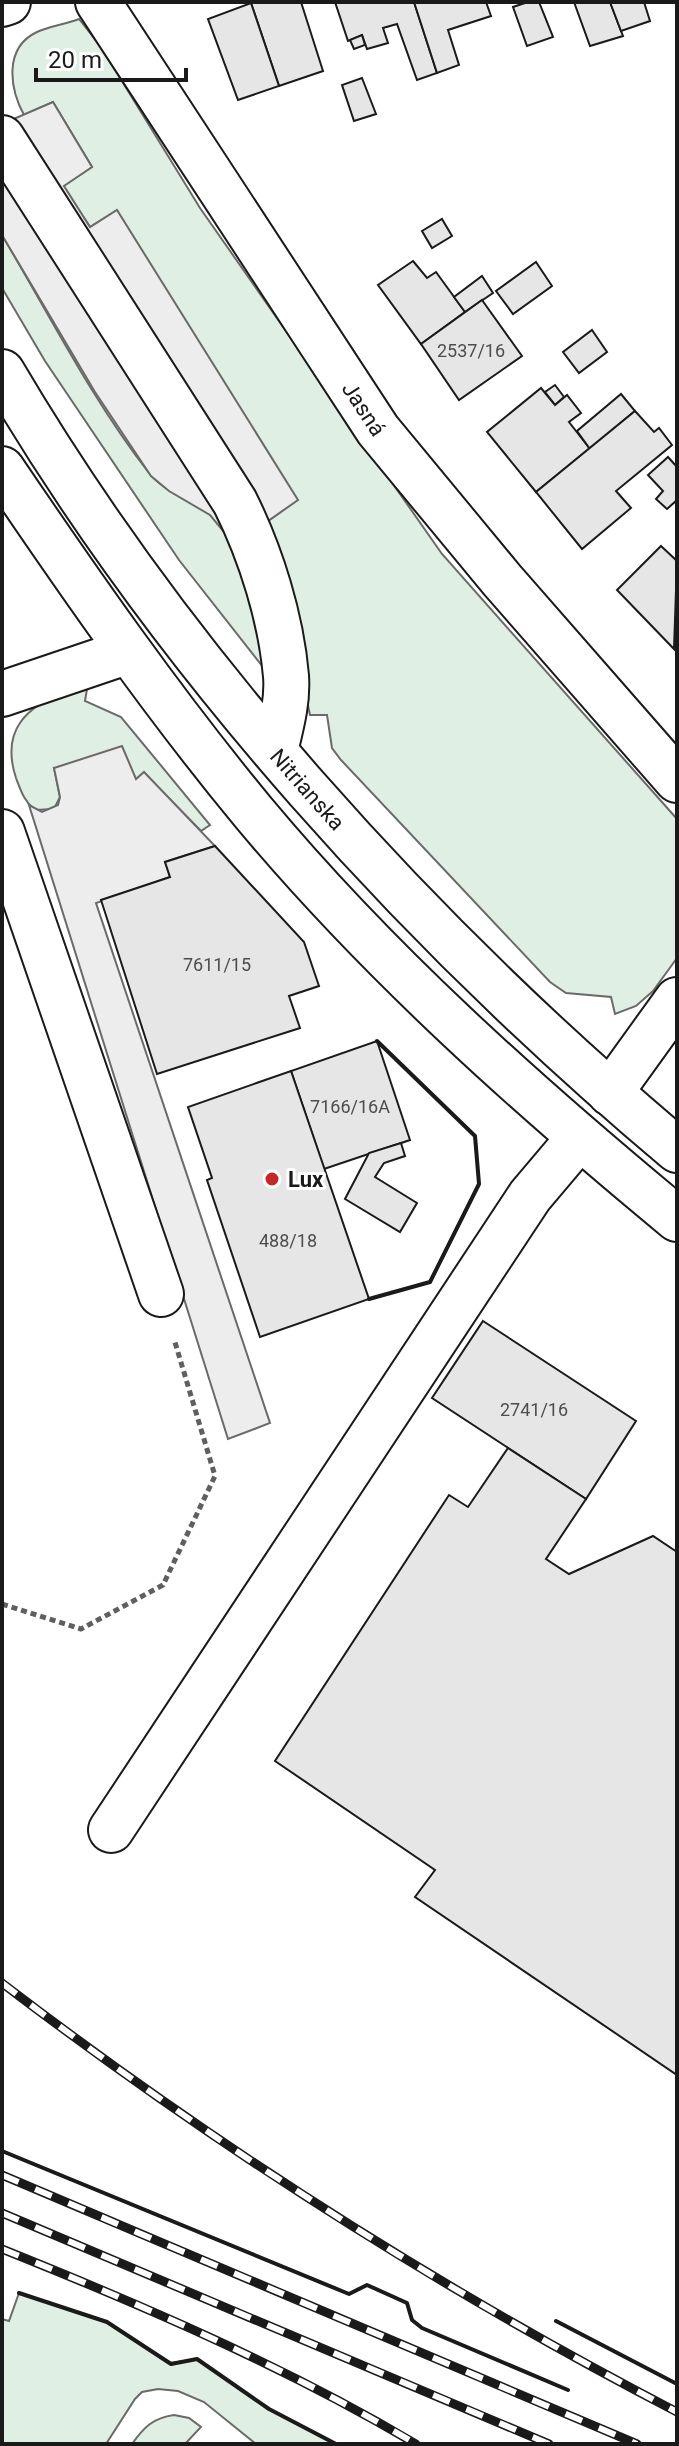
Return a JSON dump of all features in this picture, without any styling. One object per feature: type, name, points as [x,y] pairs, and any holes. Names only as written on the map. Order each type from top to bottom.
[{"type":"street","points":[[2,4],[8,2]]},
{"type":"street","name":"Jasná","points":[[98,2],[378,430],[502,580],[677,780]]},
{"type":"street","points":[[2,138],[235,502],[253,538],[278,628],[286,677],[286,705],[275,751]]},
{"type":"street","name":"Nitrianska","points":[[2,372],[95,518],[171,624],[275,751],[461,955],[610,1093],[677,1150]]},
{"type":"street","points":[[2,469],[126,652],[255,813],[402,973],[579,1138],[677,1219]]},
{"type":"street","points":[[2,694],[126,652]]},
{"type":"street","points":[[2,832],[161,1294]]},
{"type":"street","points":[[610,1093],[677,1000]]},
{"type":"street","points":[[111,1830],[530,1196],[579,1138]]},
{"type":"path","points":[[2,1604],[81,1629],[163,1585],[215,1476],[161,1294]]},
{"type":"green space","points":[[79,19],[101,47],[200,208],[442,554],[677,819],[677,958],[653,991],[636,1006],[615,1014],[611,997],[566,993],[550,982],[341,760],[332,748],[327,715],[310,715],[268,521],[297,500],[116,211],[90,227],[63,186],[92,167],[53,102],[24,115],[15,93],[14,58],[26,39],[42,30]]},
{"type":"green space","points":[[2,235],[128,445],[155,480],[209,514],[228,538],[237,553],[270,676],[179,560],[45,361],[2,288]]},
{"type":"green space","points":[[69,688],[87,689],[85,701],[121,717],[210,825],[201,831],[144,773],[136,780],[54,768],[60,797],[54,809],[35,810],[31,807],[21,791],[12,761],[15,733],[30,712]]},
{"type":"green space","points":[[19,2293],[107,2322],[171,2363],[197,2359],[269,2409],[336,2444],[256,2444],[204,2402],[178,2391],[158,2389],[142,2392],[135,2399],[106,2444],[2,2444],[2,2319],[9,2321]]},
{"type":"green space","points":[[174,2415],[189,2418],[201,2427],[185,2444],[132,2444],[150,2424]]},
{"type":"shaded area","points":[[53,102],[92,167],[64,186],[90,227],[117,210],[298,500],[268,521],[229,538],[210,515],[169,491],[151,476],[95,392],[2,235],[2,124]]},
{"type":"shaded area","points":[[122,746],[136,779],[144,772],[215,846],[165,862],[170,877],[96,903],[270,1423],[228,1439],[29,805],[42,812],[58,805],[60,797],[54,768]]},
{"type":"building","points":[[301,2],[323,71],[279,86],[251,3]]},
{"type":"building","points":[[335,2],[414,2],[437,73],[417,80],[397,24],[383,28],[388,43],[367,49],[362,35],[348,41]]},
{"type":"building","points":[[414,2],[486,2],[491,16],[448,30],[459,65],[437,73]]},
{"type":"building","points":[[539,2],[553,37],[527,46],[513,7]]},
{"type":"building","points":[[574,2],[610,2],[623,36],[590,46]]},
{"type":"building","points":[[610,2],[644,2],[650,21],[621,31]]},
{"type":"building","points":[[251,3],[279,86],[238,100],[208,19]]},
{"type":"building","points":[[362,35],[365,45],[354,49],[350,40]]},
{"type":"building","points":[[362,78],[376,114],[354,121],[342,85]]},
{"type":"building","points":[[442,219],[452,236],[432,248],[422,231]]},
{"type":"building","points":[[413,261],[427,278],[436,272],[465,312],[421,344],[378,285]]},
{"type":"building","points":[[536,262],[552,286],[513,314],[496,291]]},
{"type":"building","points":[[482,276],[493,293],[465,312],[454,297]]},
{"type":"building","points":[[482,300],[522,356],[459,400],[421,344]]},
{"type":"building","points":[[592,330],[607,352],[579,373],[563,352]]},
{"type":"building","points":[[555,385],[564,397],[555,405],[545,392]]},
{"type":"building","points":[[541,388],[555,405],[567,395],[581,413],[569,422],[590,449],[536,492],[487,432]]},
{"type":"building","points":[[621,394],[635,411],[590,449],[577,431]]},
{"type":"building","points":[[635,411],[654,432],[659,428],[672,445],[616,491],[631,508],[582,549],[536,492]]},
{"type":"building","points":[[668,457],[677,467],[677,500],[667,509],[656,499],[663,491],[648,475]]},
{"type":"building","points":[[661,546],[677,561],[674,649],[617,590]]},
{"type":"building","points":[[215,846],[304,942],[319,986],[289,996],[300,1028],[157,1074],[101,900],[170,877],[165,862]]},
{"type":"building","points":[[377,1041],[410,1140],[324,1169],[291,1071]]},
{"type":"building","points":[[291,1071],[369,1299],[260,1337],[207,1180],[212,1178],[188,1107]]},
{"type":"building","points":[[401,1143],[405,1156],[384,1163],[375,1177],[417,1203],[400,1232],[345,1199],[369,1153]]},
{"type":"building","points":[[483,1321],[636,1421],[586,1499],[432,1398]]},
{"type":"building","points":[[508,1448],[586,1499],[546,1559],[569,1574],[653,1536],[677,1552],[677,2075],[415,1897],[435,1870],[275,1761],[449,1495],[468,1507]]},
{"type":"railway","points":[[2,1983],[164,2101],[330,2212],[501,2316],[677,2412]]},
{"type":"railway","points":[[2,2175],[637,2444]]},
{"type":"railway","points":[[2,2213],[549,2444]]},
{"type":"railway","points":[[2,2249],[264,2363],[416,2444]]},
{"type":"wall","points":[[369,1299],[430,1282],[479,1184],[475,1136],[377,1041]]},
{"type":"wall","points":[[2,2151],[349,2294],[367,2285],[407,2303],[412,2320],[422,2328],[568,2390]]},
{"type":"wall","points":[[19,2293],[107,2322],[171,2364],[197,2359],[269,2409],[336,2444]]},
{"type":"wall","points":[[556,2321],[677,2384]]},
{"type":"place","name":"Lux","points":[[272,1179]]}]
